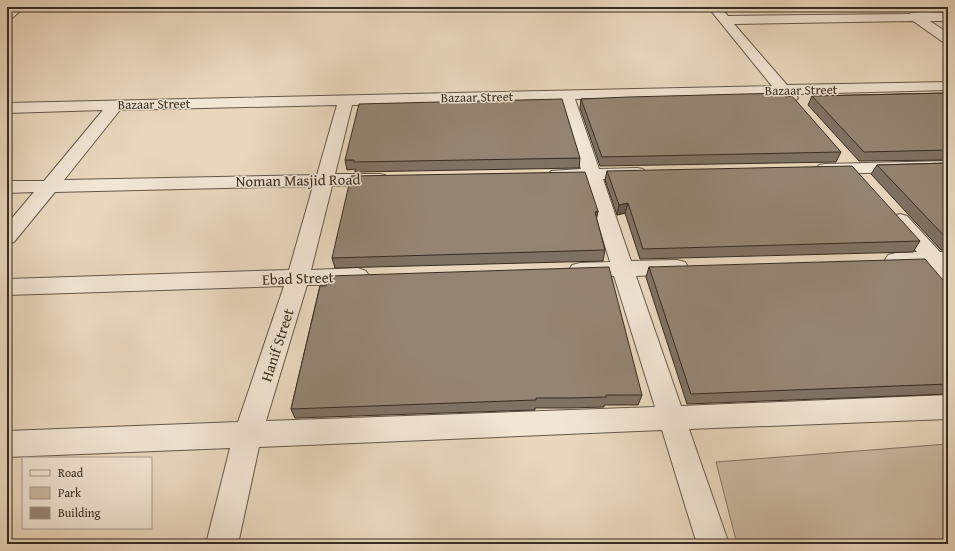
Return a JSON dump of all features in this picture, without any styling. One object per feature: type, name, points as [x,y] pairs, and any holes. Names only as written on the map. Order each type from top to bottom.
[{"type":"street","points":[[7,16],[20,7]]},
{"type":"street","points":[[901,7],[948,39]]},
{"type":"street","points":[[719,13],[948,17]]},
{"type":"street","points":[[719,13],[799,107]]},
{"type":"street","name":"Bazaar Street","points":[[7,108],[948,86]]},
{"type":"street","points":[[566,95],[713,544]]},
{"type":"street","name":"Hanif Street","points":[[222,544],[248,434],[298,278],[346,100]]},
{"type":"street","points":[[7,237],[116,105]]},
{"type":"street","points":[[838,152],[869,185]]},
{"type":"street","points":[[806,170],[948,166]]},
{"type":"street","points":[[537,175],[655,173]]},
{"type":"street","name":"Noman Masjid Road","points":[[7,187],[395,178]]},
{"type":"street","points":[[889,208],[941,259],[948,275]]},
{"type":"street","points":[[880,260],[941,259]]},
{"type":"street","points":[[559,270],[700,266]]},
{"type":"street","name":"Ebad Street","points":[[7,287],[377,276]]},
{"type":"street","points":[[7,444],[948,408]]},
{"type":"green space","points":[[948,444],[948,544],[737,544],[716,462]]},
{"type":"building","points":[[784,93],[786,97],[792,96],[841,152],[602,157],[581,99],[628,97]]},
{"type":"building","points":[[948,93],[948,150],[864,152],[812,96]]},
{"type":"building","points":[[562,99],[580,158],[354,162],[354,160],[345,160],[359,104]]},
{"type":"building","points":[[948,163],[948,240],[877,165]]},
{"type":"building","points":[[852,166],[920,241],[643,249],[628,203],[619,205],[607,171]]},
{"type":"building","points":[[585,172],[598,211],[595,212],[605,250],[332,258],[351,176]]},
{"type":"building","points":[[925,259],[948,286],[948,384],[691,394],[649,267]]},
{"type":"building","points":[[609,267],[642,395],[606,395],[606,397],[536,398],[536,400],[291,409],[320,286],[326,286],[328,276]]}]
